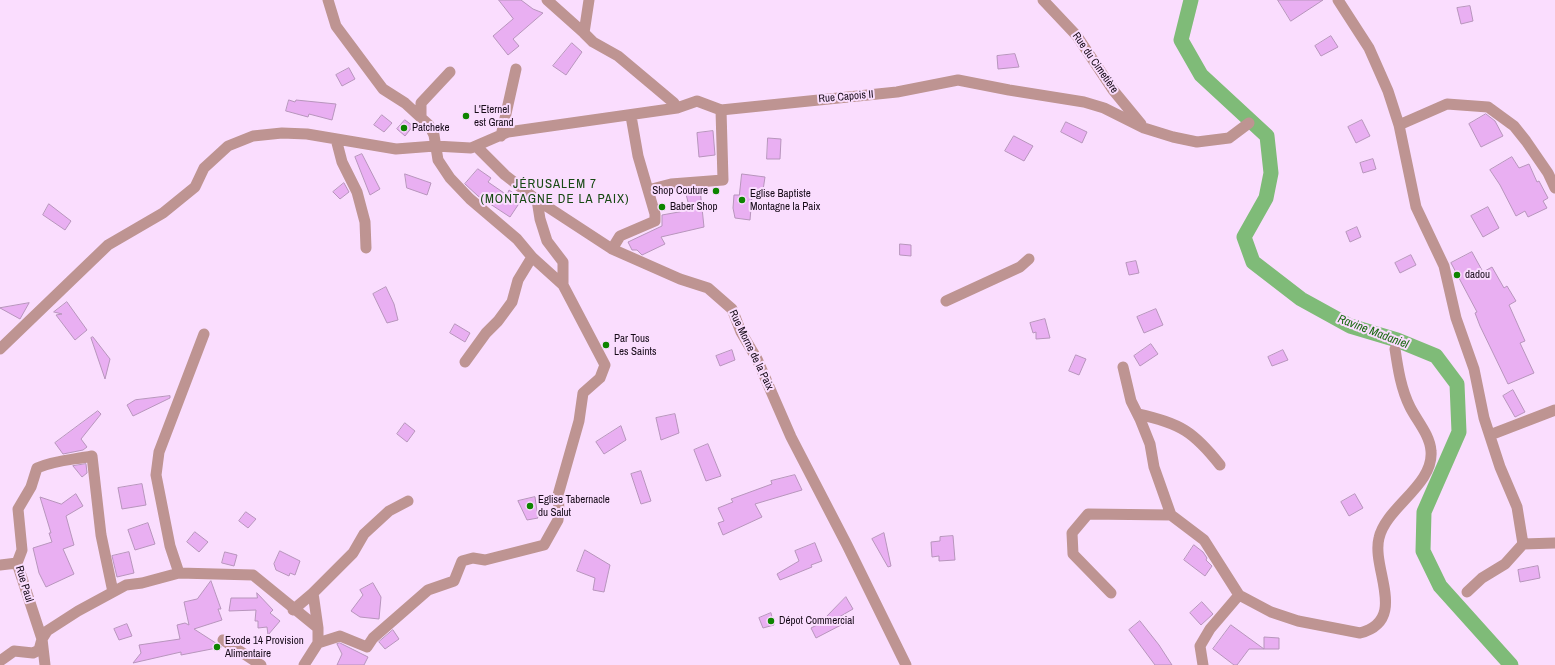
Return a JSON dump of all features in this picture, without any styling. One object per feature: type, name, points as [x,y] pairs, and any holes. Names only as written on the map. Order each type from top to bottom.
[{"type":"street","points":[[318,643],[340,636],[367,648],[374,638],[428,590],[454,581],[462,561],[473,558],[486,560],[544,545],[558,520],[560,509],[558,495],[579,421],[583,393],[600,378],[605,365],[563,285],[532,257],[517,239],[470,199],[450,178],[438,160],[434,135],[429,125],[405,104],[383,89],[336,26],[328,0]]},
{"type":"street","points":[[547,0],[593,42],[618,56],[674,103],[677,108]]},
{"type":"street","points":[[584,33],[589,0]]},
{"type":"street","name":"Rue du Cimetière","points":[[1043,0],[1077,36],[1113,90],[1144,128]]},
{"type":"street","points":[[1338,0],[1369,48],[1388,91],[1399,125],[1416,207],[1444,266],[1456,318],[1474,369],[1490,436],[1500,467],[1517,507],[1523,544]]},
{"type":"street","points":[[501,136],[516,69]]},
{"type":"street","points":[[421,117],[421,103],[450,72]]},
{"type":"street","name":"Rue Capois II","points":[[0,348],[108,246],[163,213],[195,187],[204,168],[228,146],[254,136],[282,133],[308,134],[396,149],[435,146],[477,147],[508,132],[631,116],[677,108],[696,101],[721,110],[897,92],[958,80],[1084,102],[1104,108],[1144,128],[1173,137],[1197,142],[1229,138],[1249,123]]},
{"type":"street","points":[[1399,125],[1447,104],[1488,107],[1514,126],[1548,173],[1555,188]]},
{"type":"street","points":[[648,190],[671,184],[723,180],[721,110]]},
{"type":"street","points":[[612,249],[620,236],[655,221],[638,156],[631,116]]},
{"type":"street","points":[[336,139],[342,162],[357,192],[365,222],[366,248]]},
{"type":"street","name":"Rue Morne de la Paix","points":[[477,147],[505,175],[537,200],[612,249],[680,279],[708,288],[732,309],[741,332],[756,359],[791,437],[847,545],[906,665]]},
{"type":"street","points":[[537,200],[540,219],[547,241],[563,262],[563,285]]},
{"type":"street","points":[[465,362],[512,302],[518,280],[532,257]]},
{"type":"street","points":[[946,301],[1020,267],[1029,259]]},
{"type":"street","points":[[179,573],[170,546],[156,475],[159,452],[204,334]]},
{"type":"street","points":[[1123,367],[1131,401],[1150,444],[1154,467],[1171,515],[1204,540],[1240,595],[1271,612],[1298,621],[1360,633],[1370,630],[1378,624],[1384,615],[1386,604],[1378,548],[1379,537],[1387,521],[1424,476],[1429,466],[1432,451],[1429,441],[1410,406],[1400,379],[1395,349]]},
{"type":"street","points":[[1490,436],[1555,410]]},
{"type":"street","points":[[1138,414],[1161,419],[1185,429],[1202,442],[1220,465]]},
{"type":"street","name":"Rue Paul","points":[[45,665],[42,639],[17,563],[22,550],[18,509],[31,488],[37,468],[52,462],[72,461],[92,456],[101,535],[113,592]]},
{"type":"street","points":[[294,610],[353,553],[364,534],[389,511],[408,501]]},
{"type":"street","points":[[1111,592],[1073,554],[1072,533],[1088,514],[1171,515]]},
{"type":"street","points":[[1467,592],[1482,578],[1505,564],[1523,544],[1555,543]]},
{"type":"street","points":[[0,565],[17,563]]},
{"type":"street","points":[[0,661],[14,651],[33,653],[39,650],[42,639],[47,631],[78,611],[126,585],[142,583],[179,573],[253,575],[294,610],[318,628]]},
{"type":"street","points":[[304,665],[318,643],[318,628],[313,593]]},
{"type":"street","points":[[1203,665],[1200,646],[1210,629],[1240,595]]},
{"type":"street","points":[[223,640],[261,665]]},
{"type":"building","points":[[499,0],[521,0],[533,9],[543,13],[513,39],[519,46],[508,55],[493,36],[513,19]]},
{"type":"building","points":[[1278,0],[1323,0],[1291,21]]},
{"type":"building","points":[[1470,6],[1473,21],[1461,24],[1457,8]]},
{"type":"building","points":[[1331,36],[1338,47],[1321,56],[1315,46]]},
{"type":"building","points":[[572,43],[582,52],[566,75],[553,66]]},
{"type":"building","points":[[1015,54],[1019,67],[998,69],[997,56]]},
{"type":"building","points":[[349,68],[355,79],[342,86],[336,75]]},
{"type":"building","points":[[289,100],[295,102],[296,100],[336,104],[332,120],[309,114],[308,117],[286,111]]},
{"type":"building","points":[[1486,114],[1495,121],[1503,136],[1481,147],[1469,124]]},
{"type":"building","points":[[382,115],[392,123],[384,132],[374,125]]},
{"type":"building","points":[[405,120],[413,126],[405,136],[397,129]]},
{"type":"building","points":[[1362,120],[1370,136],[1356,143],[1348,127]]},
{"type":"building","points":[[1066,122],[1087,132],[1082,143],[1061,132]]},
{"type":"building","points":[[713,131],[715,155],[699,157],[697,133]]},
{"type":"building","points":[[1014,136],[1033,146],[1024,161],[1005,151]]},
{"type":"building","points":[[768,138],[781,139],[780,159],[767,159]]},
{"type":"building","points":[[362,154],[380,189],[370,195],[355,157]]},
{"type":"building","points":[[1512,157],[1519,168],[1529,164],[1537,182],[1539,181],[1548,198],[1543,201],[1547,208],[1528,217],[1525,211],[1516,216],[1500,185],[1490,170]]},
{"type":"building","points":[[1373,159],[1376,169],[1363,173],[1360,163]]},
{"type":"building","points":[[478,169],[491,178],[488,182],[507,195],[509,190],[522,199],[510,217],[478,196],[465,184]]},
{"type":"building","points":[[405,174],[431,183],[427,195],[407,188]]},
{"type":"building","points":[[742,174],[765,177],[762,197],[752,196],[750,220],[735,218],[733,208],[734,195],[739,195]]},
{"type":"building","points":[[344,183],[349,192],[340,199],[333,192]]},
{"type":"building","points":[[700,189],[704,227],[661,237],[665,244],[642,255],[637,250],[632,250],[628,242],[662,226],[662,215],[690,210],[685,190]]},
{"type":"building","points":[[49,204],[71,221],[65,230],[43,215]]},
{"type":"building","points":[[1488,207],[1499,228],[1483,237],[1471,216]]},
{"type":"building","points":[[1357,227],[1361,237],[1350,242],[1346,232]]},
{"type":"building","points":[[900,244],[911,245],[911,256],[900,255]]},
{"type":"building","points":[[1472,252],[1483,272],[1492,267],[1504,288],[1507,286],[1516,301],[1509,305],[1525,341],[1520,343],[1534,373],[1508,384],[1480,326],[1475,313],[1477,312],[1451,263]]},
{"type":"building","points":[[1411,255],[1416,265],[1400,273],[1395,263]]},
{"type":"building","points":[[1136,261],[1139,273],[1129,275],[1126,263]]},
{"type":"building","points":[[386,287],[394,304],[398,320],[387,323],[373,294]]},
{"type":"building","points":[[67,302],[87,330],[75,340],[56,315],[62,314],[54,312]]},
{"type":"building","points":[[29,303],[20,319],[0,308]]},
{"type":"building","points":[[1156,309],[1163,325],[1144,333],[1137,317]]},
{"type":"building","points":[[1045,319],[1050,338],[1036,339],[1036,332],[1033,333],[1030,323]]},
{"type":"building","points":[[455,324],[470,333],[465,342],[450,333]]},
{"type":"building","points":[[93,337],[110,359],[105,379],[91,338]]},
{"type":"building","points":[[1151,344],[1158,354],[1140,366],[1134,356]]},
{"type":"building","points":[[732,350],[735,360],[720,366],[716,356]]},
{"type":"building","points":[[1283,350],[1288,360],[1272,366],[1268,357]]},
{"type":"building","points":[[1076,355],[1086,359],[1079,375],[1069,371]]},
{"type":"building","points":[[1513,390],[1525,412],[1515,417],[1503,396]]},
{"type":"building","points":[[170,396],[170,398],[133,416],[127,405],[135,400]]},
{"type":"building","points":[[98,411],[101,414],[81,439],[87,447],[83,450],[63,454],[55,443]]},
{"type":"building","points":[[675,414],[679,433],[661,440],[656,418]]},
{"type":"building","points":[[405,423],[415,431],[407,442],[397,434]]},
{"type":"building","points":[[621,426],[626,440],[604,454],[596,442]]},
{"type":"building","points":[[708,444],[721,476],[706,481],[694,450]]},
{"type":"building","points":[[86,464],[87,473],[82,477],[73,466]]},
{"type":"building","points":[[641,471],[651,501],[641,504],[631,474]]},
{"type":"building","points":[[795,475],[802,490],[755,504],[762,517],[723,535],[718,523],[724,521],[718,508],[733,502],[731,499],[772,484],[771,481]]},
{"type":"building","points":[[142,484],[146,505],[122,509],[118,488]]},
{"type":"building","points":[[76,494],[83,506],[66,516],[74,545],[63,549],[74,574],[46,587],[39,573],[33,548],[52,542],[49,533],[51,533],[40,497],[61,504]]},
{"type":"building","points":[[1355,494],[1363,508],[1349,516],[1341,502]]},
{"type":"building","points":[[535,497],[538,518],[527,520],[518,501]]},
{"type":"building","points":[[246,512],[256,519],[248,528],[239,521]]},
{"type":"building","points":[[148,523],[155,544],[135,550],[128,530]]},
{"type":"building","points":[[195,532],[208,542],[199,552],[187,542]]},
{"type":"building","points":[[884,533],[891,566],[888,567],[872,539]]},
{"type":"building","points":[[953,536],[955,560],[939,561],[939,556],[932,557],[931,542],[940,541],[940,537]]},
{"type":"building","points":[[815,543],[822,561],[811,565],[812,567],[780,580],[777,574],[799,561],[795,551]]},
{"type":"building","points":[[1194,545],[1203,552],[1207,558],[1206,560],[1212,566],[1205,576],[1184,560]]},
{"type":"building","points":[[585,550],[610,565],[604,592],[593,590],[595,578],[577,571]]},
{"type":"building","points":[[280,551],[300,561],[295,575],[290,573],[289,576],[276,570],[274,564]]},
{"type":"building","points":[[129,552],[134,573],[117,577],[112,556]]},
{"type":"building","points":[[225,552],[237,555],[234,566],[222,563]]},
{"type":"building","points":[[1538,566],[1540,578],[1520,582],[1518,570]]},
{"type":"building","points":[[211,581],[221,609],[218,609],[222,620],[194,629],[222,647],[181,655],[181,652],[133,663],[141,653],[139,645],[180,639],[177,625],[185,623],[189,625],[184,602],[197,599]]},
{"type":"building","points":[[373,583],[381,597],[379,619],[360,617],[351,611],[363,595],[360,590]]},
{"type":"building","points":[[257,593],[273,610],[270,613],[280,621],[268,635],[267,627],[258,628],[258,621],[255,621],[256,610],[229,611],[231,598],[257,598]]},
{"type":"building","points":[[846,597],[853,609],[839,617],[843,624],[816,638],[811,628],[819,624]]},
{"type":"building","points":[[1202,602],[1213,614],[1201,625],[1190,613]]},
{"type":"building","points":[[771,613],[774,625],[763,628],[759,618]]},
{"type":"building","points":[[1140,621],[1159,645],[1172,665],[1155,665],[1129,630]]},
{"type":"building","points":[[127,624],[132,636],[119,640],[114,629]]},
{"type":"building","points":[[1231,625],[1264,649],[1249,649],[1237,665],[1234,665],[1213,649]]},
{"type":"building","points":[[393,630],[399,639],[385,649],[379,642]]},
{"type":"building","points":[[1264,637],[1279,638],[1279,649],[1264,649]]},
{"type":"building","points":[[340,643],[368,657],[364,665],[337,665],[342,654],[337,644]]},
{"type":"waterway","name":"Ravine Madaniel","points":[[1191,0],[1181,40],[1201,75],[1267,136],[1271,173],[1266,198],[1244,237],[1253,262],[1301,299],[1350,326],[1397,340],[1436,356],[1457,384],[1459,432],[1424,512],[1423,551],[1440,586],[1511,665]]},
{"type":"place","name":"L'Eternel est Grand","points":[[466,116]]},
{"type":"place","name":"Patcheke","points":[[404,128]]},
{"type":"place","name":"Shop Couture","points":[[716,191]]},
{"type":"place","name":"Eglise Baptiste Montagne la Paix","points":[[742,200]]},
{"type":"place","name":"Baber Shop","points":[[662,207]]},
{"type":"place","name":"dadou","points":[[1457,275]]},
{"type":"place","name":"Par Tous Les Saints","points":[[606,345]]},
{"type":"place","name":"Eglise Tabernacle du Salut","points":[[530,506]]},
{"type":"place","name":"Dépot Commercial","points":[[771,621]]},
{"type":"place","name":"Exode 14 Provision Alimentaire","points":[[217,647]]},
{"type":"district","name":"JÉRUSALEM 7 (MONTAGNE DE LA PAIX)","points":[[555,192]]}]
